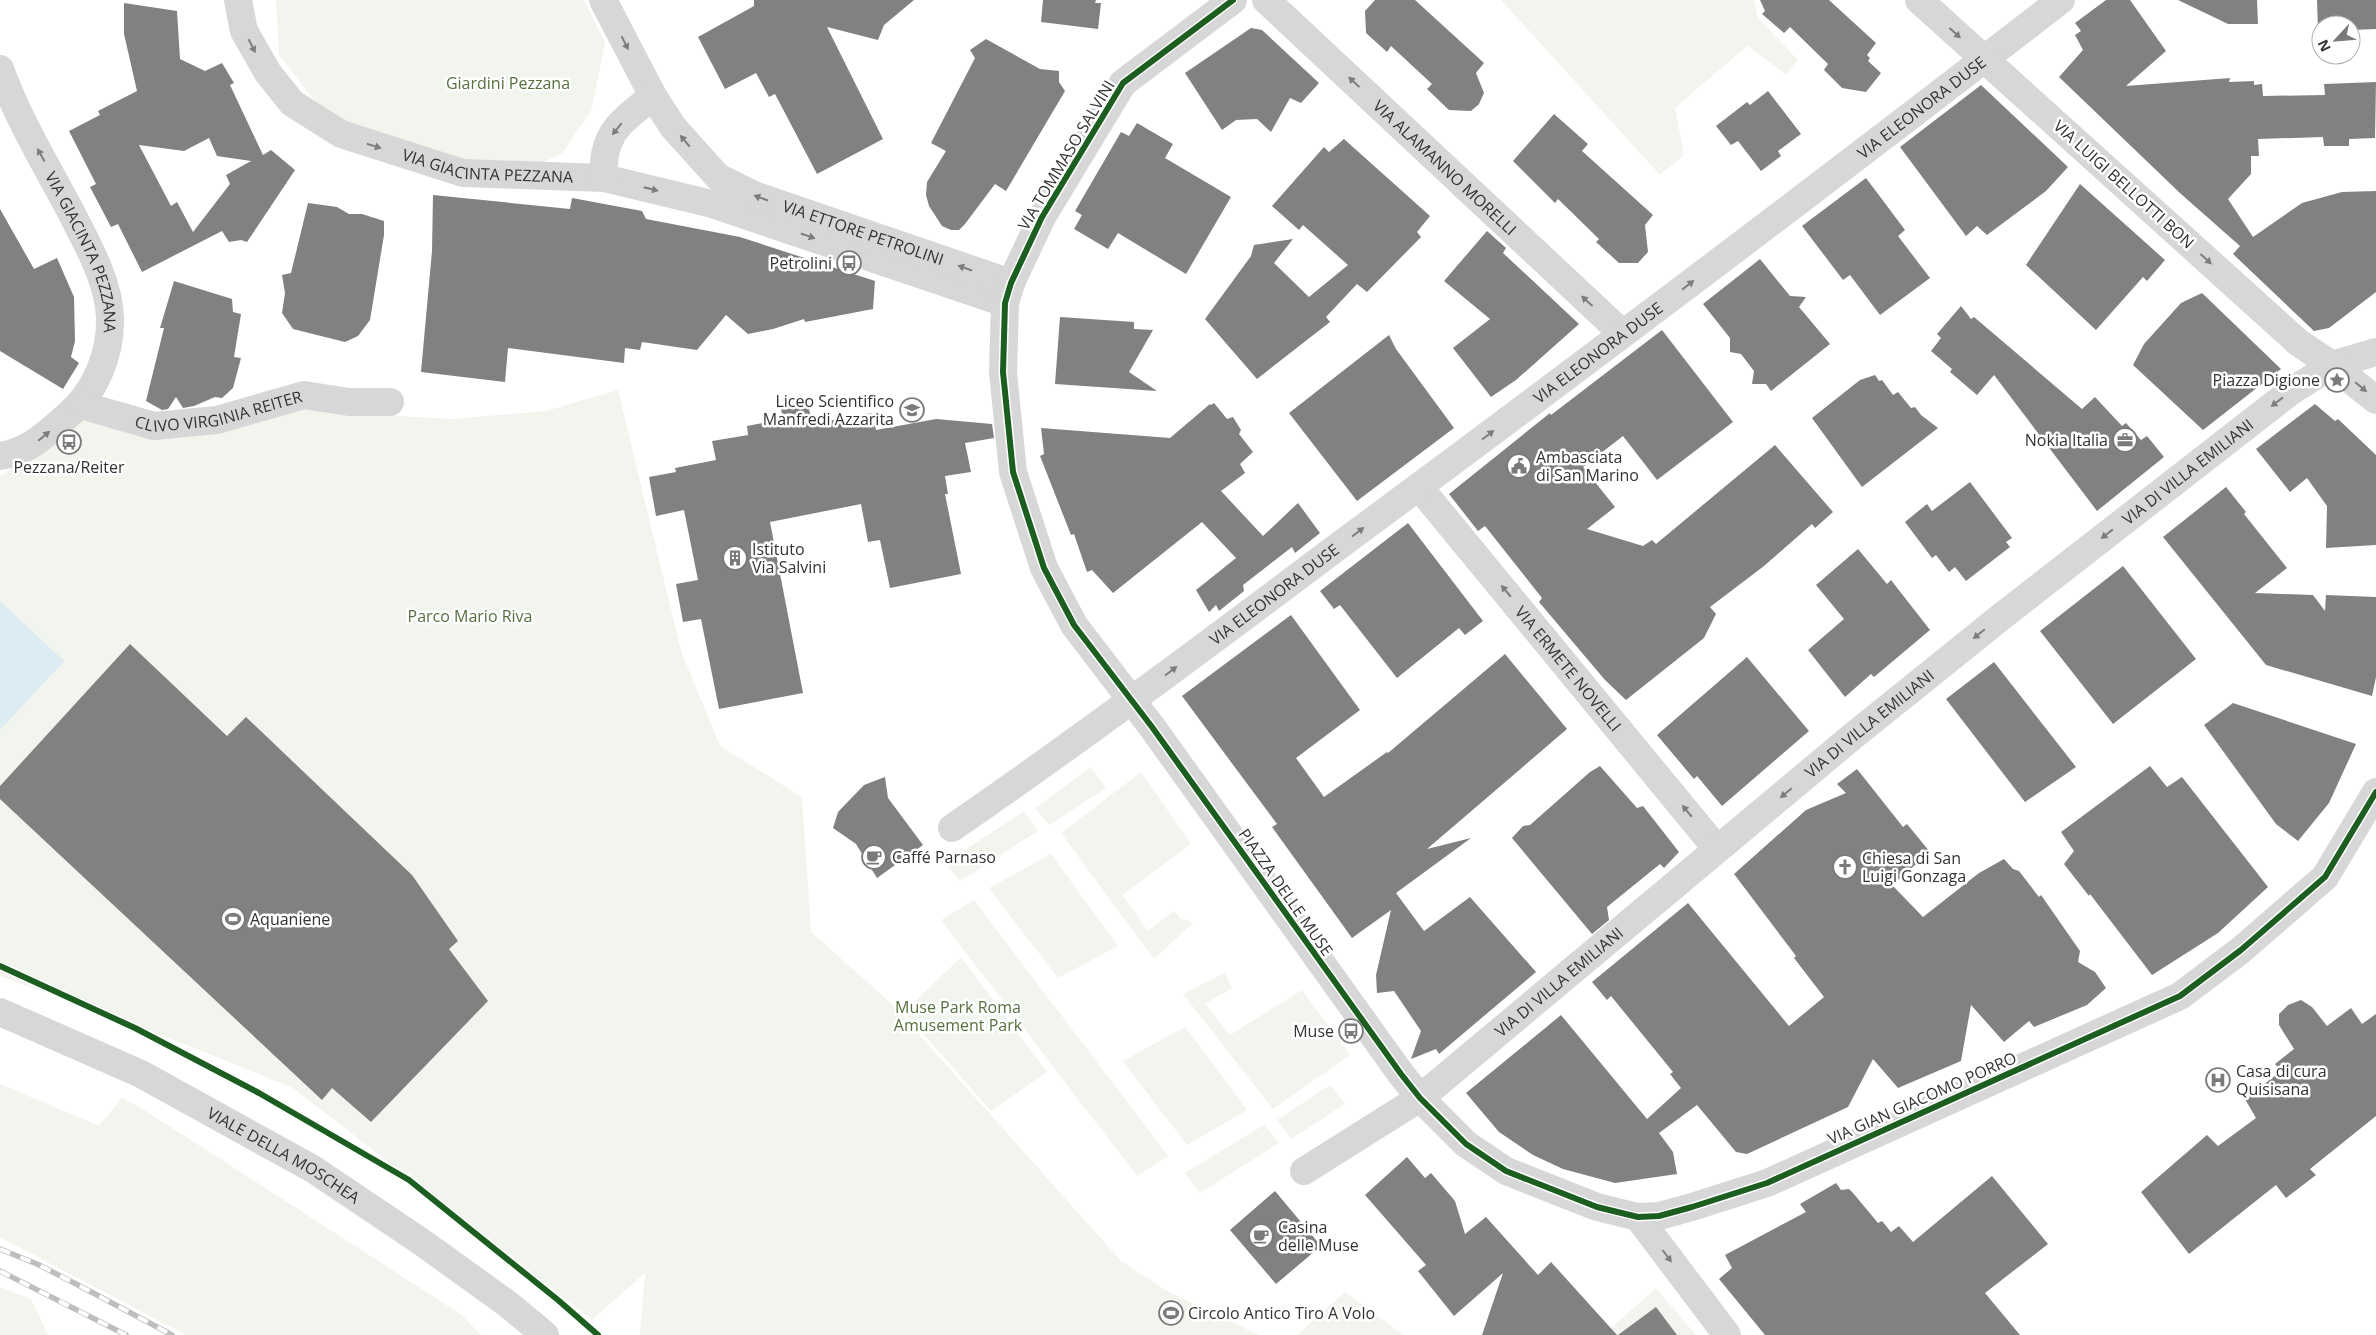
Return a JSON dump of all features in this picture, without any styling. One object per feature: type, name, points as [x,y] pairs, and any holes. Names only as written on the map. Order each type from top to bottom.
[{"type":"street","name":"VIA GIACINTA PEZZANA","points":[[238,0],[244,31],[268,73],[292,103],[341,134],[463,173],[604,178],[712,204]]},
{"type":"street","points":[[603,0],[652,96],[672,127],[718,177],[712,204]]},
{"type":"street","name":"VIA TOMMASO SALVINI","points":[[1132,700],[1074,625],[1044,568],[1013,472],[1003,372],[1008,293],[1042,217],[1123,83],[1233,0]]},
{"type":"street","name":"VIA ALAMANNO MORELLI","points":[[1266,0],[1623,334]]},
{"type":"street","name":"VIA LUIGI BELLOTTI BON","points":[[1919,0],[2299,343],[2332,365]]},
{"type":"street","name":"VIA ELEONORA DUSE","points":[[1132,700],[1623,334],[2061,0]]},
{"type":"street","name":"VIA GIACINTA PEZZANA","points":[[0,69],[9,92],[81,232],[104,285],[110,317],[107,350],[100,371],[80,405],[35,443],[17,452],[0,456]]},
{"type":"street","points":[[604,178],[603,157],[606,143],[625,119],[652,96]]},
{"type":"street","name":"VIA ETTORE PETROLINI","points":[[718,177],[754,195],[1008,293]]},
{"type":"street","name":"VIA ETTORE PETROLINI","points":[[712,204],[1008,293]]},
{"type":"street","points":[[2332,365],[2376,352]]},
{"type":"street","points":[[2332,365],[2376,400]]},
{"type":"street","name":"VIA DI VILLA EMILIANI","points":[[1420,1098],[1717,849],[2001,617],[2290,392],[2332,365]]},
{"type":"street","name":"CLIVO VIRGINIA REITER","points":[[80,405],[154,426],[217,420],[304,395],[349,402],[390,402]]},
{"type":"street","name":"VIA ERMETE NOVELLI","points":[[1419,487],[1717,849]]},
{"type":"street","points":[[952,828],[1132,700]]},
{"type":"street","name":"PIAZZA DELLE MUSE","points":[[1132,700],[1313,953],[1420,1098]]},
{"type":"street","name":"VIA GIAN GIACOMO PORRO","points":[[1420,1098],[1466,1144],[1506,1171],[1597,1207],[1638,1217],[1659,1216],[1768,1183],[2180,996],[2241,950],[2325,877],[2376,792]]},
{"type":"street","name":"VIALE DELLA MOSCHEA","points":[[0,1012],[141,1074],[313,1169],[423,1242],[509,1305],[545,1335]]},
{"type":"street","points":[[1304,1171],[1420,1098]]},
{"type":"street","points":[[1638,1217],[1727,1335]]},
{"type":"green space","name":"Giardini Pezzana","points":[[276,0],[584,0],[605,43],[591,111],[562,153],[528,170],[436,158],[367,133],[317,104],[279,55]]},
{"type":"green space","points":[[1501,0],[1754,0],[1758,18],[1798,60],[1786,74],[1747,46],[1675,108],[1684,155],[1660,175]]},
{"type":"green space","name":"Parco Mario Riva","points":[[618,390],[681,651],[720,746],[802,797],[811,932],[892,1004],[1121,1261],[1167,1291],[1259,1335],[640,1335],[645,1273],[592,1320],[293,1088],[187,1045],[0,976],[0,476],[84,419],[301,404],[343,413],[452,419],[546,411]]},
{"type":"green space","points":[[1091,767],[1106,788],[1049,825],[1035,808]]},
{"type":"green space","points":[[1141,772],[1191,844],[1122,895],[1148,931],[1174,911],[1180,918],[1193,923],[1154,959],[1061,833]]},
{"type":"green space","points":[[1024,811],[1038,831],[960,881],[945,863]]},
{"type":"green space","points":[[1051,854],[1118,946],[1058,978],[989,888]]},
{"type":"green space","points":[[974,900],[1168,1156],[1137,1176],[941,920]]},
{"type":"green space","name":"Muse Park Roma Amusement Park","points":[[961,957],[1047,1072],[991,1111],[904,1012]]},
{"type":"green space","points":[[1225,973],[1232,988],[1205,1004],[1230,1035],[1302,990],[1350,1055],[1273,1109],[1183,994]]},
{"type":"green space","points":[[1185,1027],[1247,1110],[1187,1145],[1123,1061]]},
{"type":"green space","points":[[0,1084],[99,1126],[122,1098],[138,1106],[462,1315],[481,1335],[186,1335],[0,1237]]},
{"type":"green space","points":[[1330,1085],[1345,1104],[1291,1139],[1277,1120]]},
{"type":"green space","points":[[1264,1125],[1279,1143],[1200,1193],[1185,1173]]},
{"type":"green space","points":[[0,1287],[31,1299],[48,1335],[0,1335]]},
{"type":"green space","points":[[1656,1288],[1696,1335],[1603,1335]]},
{"type":"green space","name":"Circolo Antico Tiro A Volo","points":[[1345,1292],[1404,1335],[1297,1335]]},
{"type":"shaded area","points":[[0,601],[64,661],[0,730]]},
{"type":"building","points":[[754,0],[914,0],[884,25],[878,40],[827,27],[883,139],[817,174],[775,94],[769,97],[756,73],[725,89],[698,37],[754,6]]},
{"type":"building","points":[[1043,0],[1096,0],[1095,3],[1101,3],[1098,29],[1041,22]]},
{"type":"building","points":[[1375,0],[1415,0],[1484,63],[1476,73],[1484,93],[1479,104],[1471,111],[1449,110],[1427,89],[1432,84],[1391,46],[1387,52],[1366,33],[1365,11]]},
{"type":"building","points":[[1760,0],[1829,0],[1876,43],[1867,55],[1870,58],[1868,61],[1881,73],[1866,92],[1842,88],[1824,70],[1828,64],[1790,27],[1784,33],[1762,14],[1765,11]]},
{"type":"building","points":[[2106,0],[2130,0],[2166,51],[2126,86],[2230,78],[2229,82],[2254,81],[2254,85],[2262,84],[2263,96],[2325,95],[2324,84],[2376,82],[2375,138],[2349,139],[2349,146],[2324,146],[2323,137],[2258,139],[2259,156],[2251,156],[2251,174],[2228,199],[2253,237],[2302,203],[2342,192],[2376,191],[2376,292],[2329,328],[2314,331],[2233,254],[2240,246],[2181,194],[2059,77],[2083,50],[2075,35],[2081,31],[2075,23]]},
{"type":"building","points":[[2178,0],[2257,0],[2258,24],[2228,24]]},
{"type":"building","points":[[2317,0],[2376,0],[2376,29],[2361,30],[2361,15],[2317,15]]},
{"type":"building","points":[[124,3],[177,11],[180,59],[205,71],[222,63],[234,83],[230,85],[263,155],[271,150],[295,170],[247,242],[241,240],[229,242],[222,231],[142,272],[118,224],[111,227],[90,187],[96,184],[69,131],[100,115],[98,111],[137,91],[124,34]],"holes":[[[209,138],[217,156],[251,161],[226,175],[230,184],[193,232],[177,202],[171,206],[139,145],[184,151]]]},
{"type":"building","points":[[1251,28],[1262,30],[1319,83],[1301,103],[1290,98],[1271,132],[1257,119],[1236,120],[1222,130],[1185,73]]},
{"type":"building","points":[[986,39],[1040,69],[1059,71],[1059,82],[1065,91],[1006,191],[995,184],[965,224],[959,230],[951,230],[942,226],[929,206],[926,195],[927,182],[946,151],[931,143],[975,58],[970,50]]},
{"type":"building","points":[[1981,85],[2068,167],[2046,191],[1987,235],[1977,226],[1966,236],[1900,147]]},
{"type":"building","points":[[1768,91],[1801,134],[1778,151],[1781,156],[1761,171],[1738,141],[1731,145],[1716,126],[1747,102],[1750,105]]},
{"type":"building","points":[[1554,114],[1588,144],[1582,151],[1653,215],[1645,225],[1648,252],[1638,263],[1619,263],[1596,242],[1599,239],[1558,199],[1555,203],[1513,161]]},
{"type":"building","points":[[1137,123],[1173,144],[1165,158],[1231,197],[1186,274],[1118,233],[1108,249],[1074,229],[1082,215],[1075,211],[1121,132],[1129,136]]},
{"type":"building","points":[[1344,139],[1430,216],[1417,232],[1421,237],[1367,292],[1357,284],[1326,317],[1330,322],[1257,379],[1205,319],[1251,256],[1254,245],[1293,239],[1274,263],[1309,297],[1348,265],[1303,225],[1299,230],[1272,206],[1324,147],[1329,152]]},
{"type":"building","points":[[1866,178],[1905,230],[1898,236],[1930,278],[1880,315],[1850,275],[1843,280],[1802,226]]},
{"type":"building","points":[[2080,184],[2165,260],[2147,281],[2143,277],[2096,330],[2026,265]]},
{"type":"building","points":[[433,195],[570,209],[572,198],[642,211],[646,219],[740,237],[875,281],[873,309],[805,322],[804,319],[773,329],[748,334],[726,315],[697,350],[642,342],[640,350],[625,348],[624,363],[508,348],[505,382],[421,372],[432,251]]},
{"type":"building","points":[[308,203],[337,207],[349,214],[362,214],[384,221],[384,235],[370,320],[358,336],[345,342],[293,329],[282,313],[285,293],[282,275],[291,273]]},
{"type":"building","points":[[0,209],[34,269],[57,258],[74,297],[75,341],[71,357],[79,363],[63,389],[0,351]]},
{"type":"building","points":[[1487,231],[1506,248],[1503,253],[1579,324],[1516,380],[1491,397],[1453,348],[1490,319],[1444,281]]},
{"type":"building","points":[[1760,259],[1790,296],[1806,297],[1799,307],[1830,344],[1771,391],[1766,384],[1752,384],[1754,371],[1741,354],[1730,352],[1730,338],[1703,304]]},
{"type":"building","points":[[174,281],[232,299],[233,312],[241,314],[234,357],[241,358],[233,388],[222,398],[215,397],[194,406],[183,408],[176,397],[168,409],[162,410],[146,401],[164,328],[160,328]]},
{"type":"building","points":[[2202,293],[2281,369],[2203,430],[2133,365],[2144,344],[2181,303]]},
{"type":"building","points":[[1961,306],[1971,319],[1974,317],[2082,409],[2095,397],[2122,426],[2126,423],[2141,440],[2147,436],[2164,457],[2097,511],[1994,375],[1977,395],[1950,372],[1952,369],[1931,351],[1941,338],[1937,334]]},
{"type":"building","points":[[1060,317],[1134,322],[1134,329],[1153,330],[1129,372],[1157,391],[1055,384]]},
{"type":"building","points":[[1662,330],[1733,422],[1657,480],[1623,436],[1583,467],[1615,507],[1587,529],[1643,546],[1652,540],[1656,544],[1775,445],[1833,512],[1815,528],[1812,524],[1764,566],[1710,607],[1716,614],[1704,638],[1626,700],[1605,680],[1539,602],[1542,598],[1485,526],[1478,531],[1449,494],[1550,413],[1551,415]]},
{"type":"building","points":[[1389,335],[1396,349],[1454,428],[1357,501],[1289,413]]},
{"type":"building","points":[[1875,375],[1879,381],[1882,380],[1893,395],[1898,392],[1911,408],[1915,407],[1921,415],[1938,428],[1862,487],[1812,418],[1860,380]]},
{"type":"building","points":[[1214,403],[1227,419],[1233,417],[1241,430],[1239,434],[1253,452],[1240,464],[1245,473],[1221,491],[1263,536],[1298,503],[1320,533],[1295,553],[1292,547],[1243,585],[1244,591],[1219,611],[1216,605],[1209,612],[1196,590],[1236,558],[1202,522],[1113,593],[1092,570],[1087,572],[1074,534],[1071,535],[1040,456],[1044,454],[1041,428],[1170,438],[1210,404]]},
{"type":"building","name":"Istituto Via Salvini","points":[[808,404],[812,424],[872,413],[876,430],[936,419],[992,424],[994,438],[965,443],[971,472],[945,476],[948,494],[945,494],[961,574],[890,588],[880,540],[868,542],[861,504],[770,522],[803,693],[719,709],[701,619],[683,622],[676,584],[698,580],[684,510],[656,516],[649,477],[676,472],[675,468],[716,460],[712,441],[748,435],[747,426],[783,419],[781,409]]},
{"type":"building","points":[[2315,404],[2335,421],[2338,419],[2376,455],[2376,545],[2326,548],[2327,506],[2307,478],[2290,492],[2256,449]]},
{"type":"building","points":[[1970,482],[2012,538],[2006,542],[2010,547],[1966,581],[1955,567],[1949,572],[1936,555],[1932,558],[1905,522],[1927,504],[1932,511]]},
{"type":"building","points":[[2226,487],[2246,512],[2244,514],[2287,568],[2255,593],[2313,595],[2325,611],[2326,595],[2376,597],[2376,677],[2372,696],[2266,665],[2163,537]]},
{"type":"building","points":[[1408,523],[1483,621],[1465,635],[1459,628],[1397,678],[1340,605],[1334,609],[1320,591]]},
{"type":"building","points":[[1858,549],[1887,584],[1891,580],[1930,630],[1874,677],[1871,674],[1845,697],[1808,650],[1844,619],[1816,585]]},
{"type":"building","points":[[2123,566],[2196,659],[2113,724],[2040,631]]},
{"type":"building","points":[[1291,615],[1360,710],[1296,758],[1324,797],[1388,753],[1505,654],[1567,729],[1427,849],[1471,838],[1396,893],[1424,931],[1470,897],[1536,972],[1439,1054],[1436,1049],[1411,1059],[1421,1031],[1394,991],[1377,993],[1376,975],[1391,910],[1352,938],[1272,827],[1277,824],[1182,696]]},
{"type":"building","points":[[130,644],[227,736],[246,717],[412,875],[458,941],[449,949],[488,1001],[371,1122],[332,1088],[322,1100],[0,799],[0,786]]},
{"type":"building","points":[[1747,657],[1809,731],[1722,806],[1697,776],[1694,779],[1657,735]]},
{"type":"building","points":[[1994,662],[2076,767],[2025,802],[1946,699]]},
{"type":"building","points":[[2233,703],[2356,744],[2329,803],[2298,841],[2276,824],[2204,725]]},
{"type":"building","points":[[1600,766],[1637,808],[1643,806],[1679,852],[1664,868],[1660,864],[1607,907],[1609,920],[1592,934],[1512,838],[1523,826],[1530,825],[1590,772]]},
{"type":"building","points":[[2150,766],[2167,787],[2182,777],[2268,887],[2218,933],[2152,975],[2090,894],[2089,896],[2064,864],[2074,851],[2061,832]]},
{"type":"building","points":[[1857,769],[1903,827],[1907,824],[1930,852],[1892,885],[1923,917],[1979,873],[2004,859],[2013,869],[2019,871],[2039,897],[2041,895],[2080,951],[2078,962],[2095,972],[2106,988],[2087,1005],[2034,1027],[2029,1021],[2004,1042],[1971,1005],[1961,1061],[1898,1088],[1873,1059],[1848,1107],[1747,1154],[1736,1152],[1697,1105],[1659,1133],[1673,1152],[1677,1174],[1615,1183],[1563,1169],[1533,1155],[1499,1132],[1466,1093],[1561,1015],[1647,1119],[1681,1088],[1670,1074],[1673,1072],[1611,996],[1607,1000],[1592,982],[1688,903],[1789,1026],[1824,997],[1794,958],[1796,956],[1734,874],[1806,810],[1846,793],[1837,784]]},
{"type":"building","points":[[885,777],[888,798],[923,845],[877,878],[856,844],[833,828],[838,812],[864,785]]},
{"type":"building","points":[[2301,1000],[2312,1007],[2327,1026],[2351,1008],[2362,1024],[2376,1014],[2376,1116],[2310,1169],[2316,1175],[2286,1198],[2276,1185],[2189,1254],[2141,1192],[2207,1135],[2218,1146],[2256,1118],[2245,1099],[2281,1071],[2275,1064],[2294,1049],[2279,1025],[2279,1014],[2288,1005]]},
{"type":"building","points":[[1407,1157],[1425,1178],[1431,1173],[1455,1201],[1465,1234],[1486,1217],[1538,1275],[1551,1262],[1617,1335],[1482,1335],[1503,1273],[1454,1316],[1418,1271],[1426,1265],[1365,1195]]},
{"type":"building","points":[[1992,1176],[2048,1244],[1985,1293],[2020,1335],[1765,1335],[1719,1279],[1732,1268],[1725,1255],[1806,1212],[1800,1204],[1836,1183],[1841,1190],[1849,1189],[1878,1223],[1882,1221],[1891,1232],[1899,1226],[1913,1242]]},
{"type":"building","points":[[1275,1191],[1321,1246],[1276,1284],[1230,1230]]},
{"type":"building","points":[[1656,1307],[1677,1335],[1618,1335]]},
{"type":"railway","points":[[0,1249],[37,1264],[172,1335]]},
{"type":"railway","points":[[0,1271],[126,1335]]},
{"type":"cycle path","points":[[1233,0],[1123,83],[1042,217],[1011,283],[1005,303],[1003,372],[1013,472],[1044,568],[1074,625],[1152,727],[1401,1074],[1420,1098],[1466,1144],[1506,1171],[1597,1207],[1638,1217],[1659,1216],[1767,1183],[2180,996],[2241,950],[2325,877],[2376,792]]},
{"type":"cycle path","points":[[0,966],[135,1028],[259,1093],[409,1180],[558,1300],[598,1335]]},
{"type":"place","name":"Petrolini","points":[[849,263]]},
{"type":"place","name":"Piazza Digione","points":[[2337,380]]},
{"type":"place","name":"Liceo Scientifico Manfredi Azzarita","points":[[912,410]]},
{"type":"place","name":"Nokia Italia","points":[[2125,440]]},
{"type":"place","name":"Pezzana/Reiter","points":[[69,442]]},
{"type":"place","name":"Ambasciata di San Marino","points":[[1519,466]]},
{"type":"place","name":"Istituto Via Salvini","points":[[735,558]]},
{"type":"place","name":"Caffé Parnaso","points":[[874,857]]},
{"type":"place","name":"Chiesa di San Luigi Gonzaga","points":[[1845,867]]},
{"type":"place","name":"Aquaniene","points":[[233,919]]},
{"type":"place","name":"Muse","points":[[1351,1031]]},
{"type":"place","name":"Casa di cura Quisisana","points":[[2218,1080]]},
{"type":"place","name":"Casina delle Muse","points":[[1261,1236]]},
{"type":"place","name":"Circolo Antico Tiro A Volo","points":[[1171,1313]]}]
